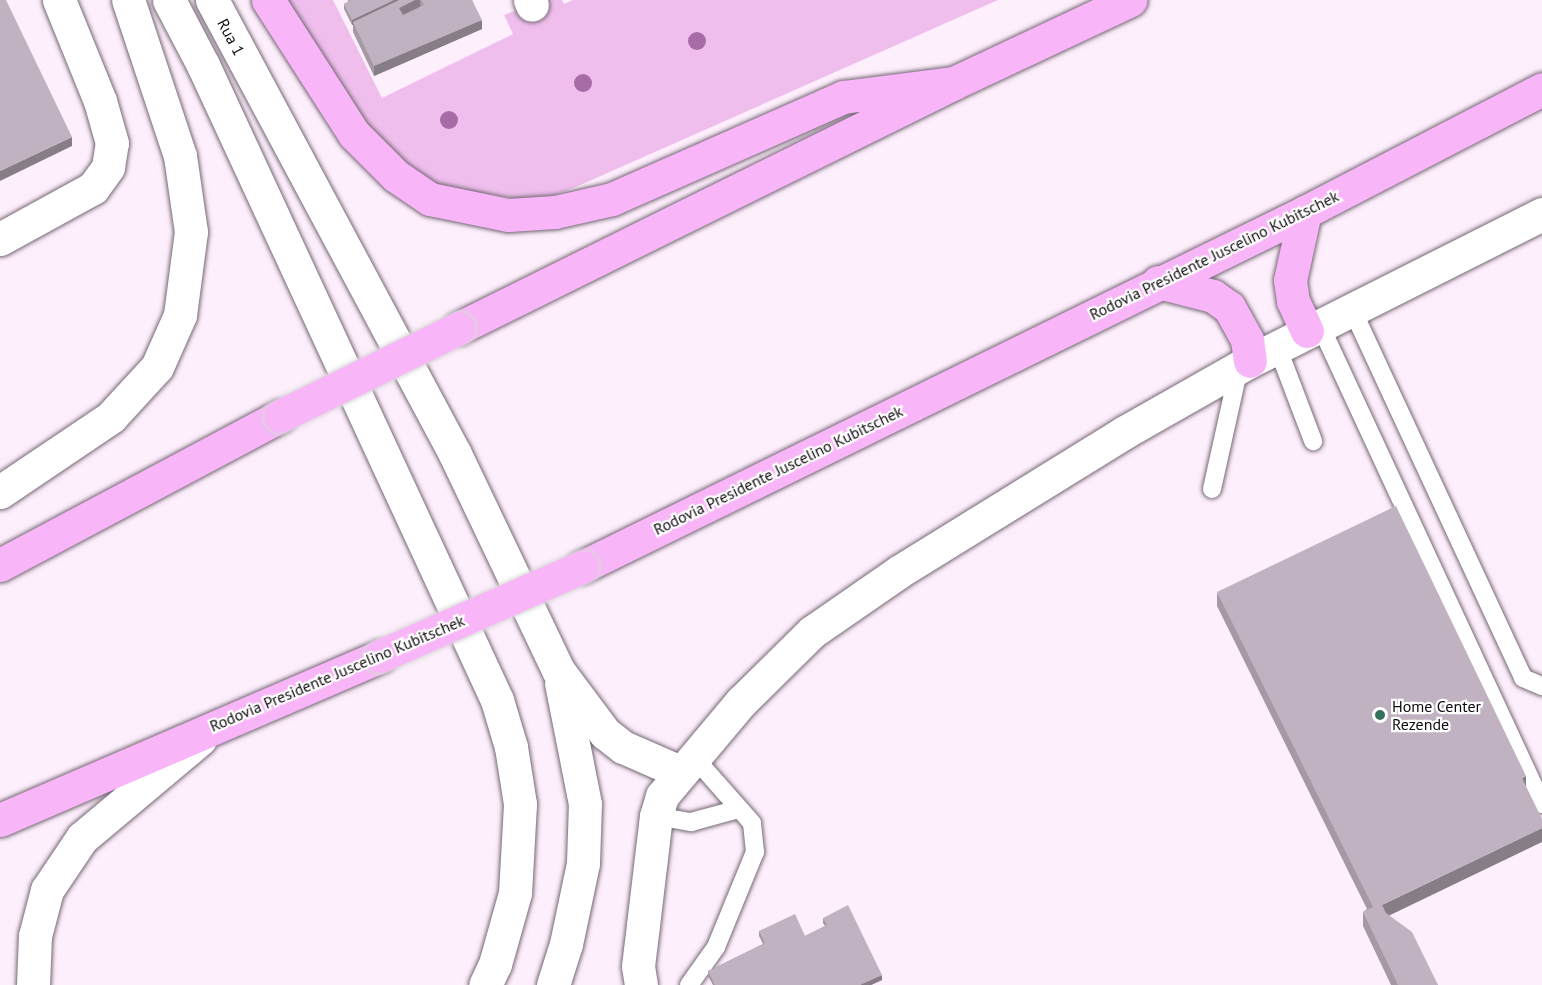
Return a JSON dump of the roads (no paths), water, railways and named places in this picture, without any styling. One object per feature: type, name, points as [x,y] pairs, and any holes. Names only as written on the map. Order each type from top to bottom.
[{"type":"highway","points":[[268,0],[354,134],[396,176],[430,199],[508,215],[555,212],[612,199],[843,97],[954,82]]},
{"type":"highway","points":[[0,565],[280,416],[954,82],[1130,0]]},
{"type":"highway","name":"Rodovia Presidente Juscelino Kubitschek","points":[[0,820],[582,567],[1158,282],[1305,212],[1542,89]]},
{"type":"highway","points":[[1305,212],[1290,280],[1293,301],[1314,328]]},
{"type":"highway","points":[[1158,282],[1213,296],[1229,308],[1255,358]]},
{"type":"main road","points":[[0,239],[93,188],[108,167],[112,143],[100,101],[59,0]]},
{"type":"main road","points":[[0,492],[111,417],[157,367],[180,315],[191,232],[180,156],[128,0]]},
{"type":"main road","points":[[169,0],[203,65],[497,700],[511,747],[520,804],[515,893],[495,964],[485,985]]},
{"type":"main road","name":"Rua 1","points":[[212,0],[455,454],[558,670]]},
{"type":"main road","points":[[641,985],[638,966],[656,816],[662,796],[686,764],[741,702],[812,632],[900,571],[1255,358],[1542,213]]},
{"type":"main road","points":[[558,670],[605,733],[634,752],[686,764]]},
{"type":"main road","points":[[553,985],[567,944],[583,863],[585,804],[558,670]]},
{"type":"main road","points":[[33,985],[35,936],[47,890],[82,838],[218,724]]},
{"type":"lane","points":[[1352,309],[1523,678],[1542,686]]},
{"type":"lane","points":[[1314,328],[1542,804]]},
{"type":"lane","points":[[1255,358],[1313,441]]},
{"type":"lane","points":[[1212,489],[1255,358]]},
{"type":"lane","points":[[686,764],[739,808],[752,823],[755,852],[716,947],[690,985]]},
{"type":"lane","points":[[656,816],[691,822],[739,808]]},
{"type":"place","name":"Home Center Rezende","points":[[1380,715]]}]
